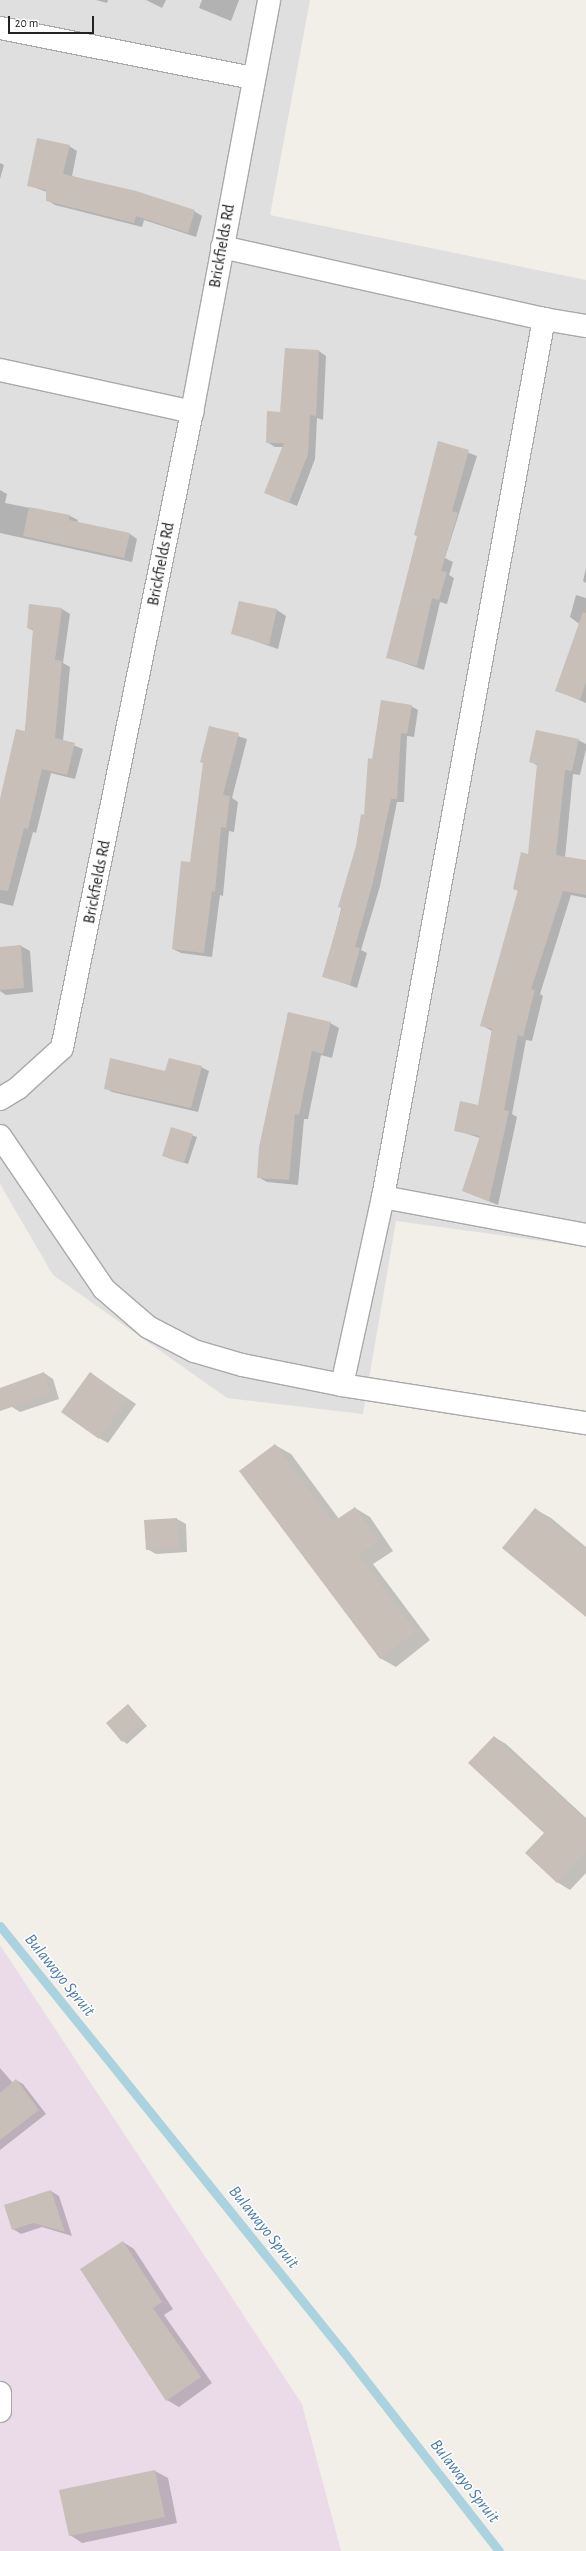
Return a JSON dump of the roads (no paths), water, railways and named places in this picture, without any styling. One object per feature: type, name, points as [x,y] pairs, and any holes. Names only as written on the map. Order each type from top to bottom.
[{"type":"street","name":"Brickfields Rd","points":[[0,1099],[18,1088],[62,1048],[192,412],[253,78],[269,0]]},
{"type":"street","points":[[0,28],[253,78]]},
{"type":"street","points":[[222,247],[544,319],[586,326]]},
{"type":"street","points":[[342,1385],[383,1197],[544,319]]},
{"type":"street","points":[[0,370],[192,412]]},
{"type":"street","points":[[0,1136],[104,1289],[148,1327],[194,1351],[242,1365],[342,1385],[586,1423]]},
{"type":"street","points":[[383,1197],[586,1235]]},
{"type":"street","points":[[0,2393],[0,2411]]},
{"type":"waterway","name":"Bulawayo Spruit","points":[[0,1926],[342,2350],[499,2551]]}]
